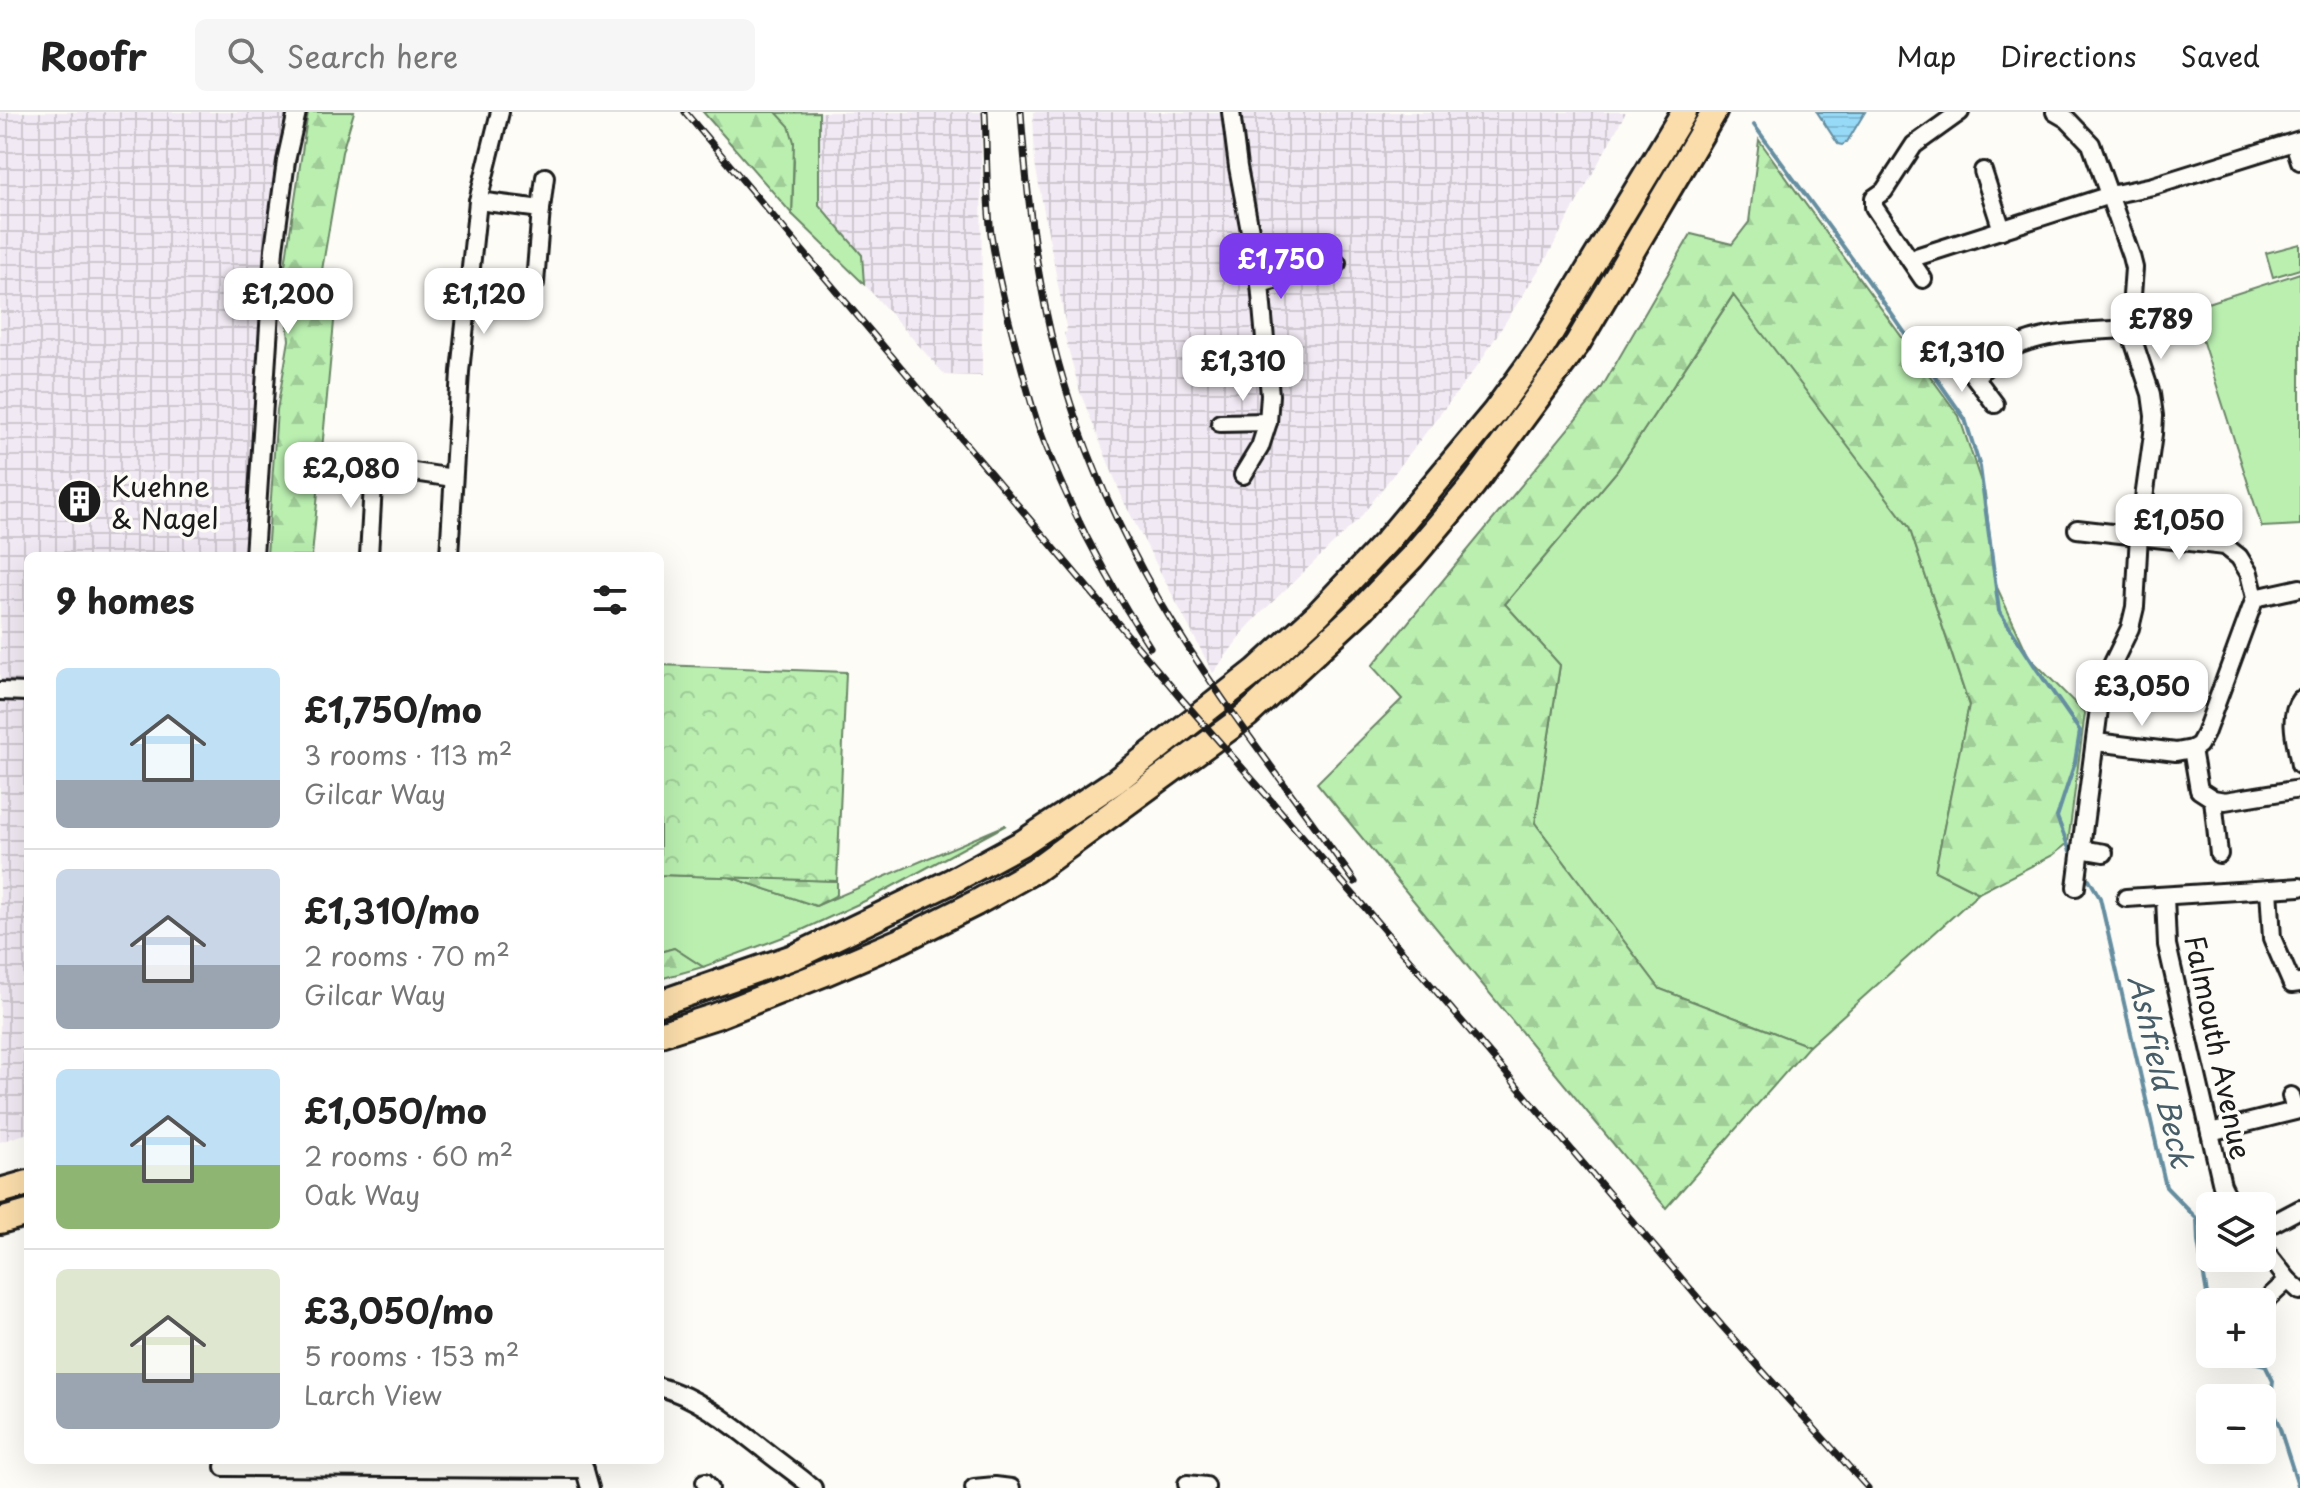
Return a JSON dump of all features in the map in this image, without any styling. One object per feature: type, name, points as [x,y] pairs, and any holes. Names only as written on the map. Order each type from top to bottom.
[{"type":"highway","points":[[664,1002],[796,956],[952,881],[1024,842],[1116,781],[1256,671],[1318,614],[1386,542],[1494,413],[1542,347],[1684,112]]},
{"type":"highway","points":[[664,1033],[716,1016],[825,973],[900,941],[976,903],[1035,870],[1247,715],[1362,609],[1412,557],[1473,485],[1577,344],[1714,112]]},
{"type":"highway","points":[[0,1191],[24,1184]]},
{"type":"highway","points":[[0,1221],[24,1214]]},
{"type":"street","points":[[254,552],[274,249],[286,161],[297,112]]},
{"type":"street","points":[[449,552],[462,348],[478,201],[500,112]]},
{"type":"street","points":[[1231,112],[1260,284],[1270,395],[1268,422],[1260,447],[1243,475]]},
{"type":"street","points":[[1923,279],[1874,207],[1874,198],[1884,191],[1914,145],[1960,112]]},
{"type":"street","points":[[2065,114],[2091,144],[2134,268],[2131,329],[2151,394],[2154,416],[2139,534],[2135,607],[2130,628],[2108,673],[2100,701],[2076,887]]},
{"type":"street","points":[[1911,261],[2110,195],[2153,186],[2297,142],[2300,161]]},
{"type":"street","points":[[1983,171],[2002,230]]},
{"type":"street","points":[[535,283],[545,177]]},
{"type":"street","points":[[478,201],[541,209]]},
{"type":"street","points":[[1260,284],[1337,263]]},
{"type":"street","points":[[1975,377],[2005,352],[2023,344],[2061,334],[2131,329]]},
{"type":"street","points":[[1962,360],[1995,404]]},
{"type":"street","points":[[1220,423],[1268,422]]},
{"type":"street","points":[[343,464],[453,478]]},
{"type":"street","points":[[369,552],[374,467]]},
{"type":"street","points":[[2077,529],[2225,546],[2239,557],[2249,573],[2255,598],[2199,745],[2176,752],[2096,742]]},
{"type":"street","points":[[2255,598],[2300,588]]},
{"type":"street","points":[[0,691],[24,692]]},
{"type":"street","points":[[2300,700],[2295,706],[2294,721],[2300,765]]},
{"type":"street","points":[[2192,749],[2199,790],[2213,799],[2225,801],[2300,789]]},
{"type":"street","points":[[2213,799],[2219,854]]},
{"type":"street","points":[[2081,849],[2104,853]]},
{"type":"street","points":[[2126,898],[2300,887]]},
{"type":"street","points":[[2269,889],[2272,938],[2292,984],[2300,983]]},
{"type":"street","name":"Falmouth Avenue","points":[[2165,896],[2167,945],[2225,1192]]},
{"type":"street","points":[[2210,1132],[2295,1111],[2291,1096]]},
{"type":"street","points":[[2276,1222],[2300,1209]]},
{"type":"street","points":[[2276,1264],[2294,1286],[2276,1296]]},
{"type":"street","points":[[664,1388],[700,1404],[730,1424],[808,1486]]},
{"type":"street","points":[[224,1467],[583,1464],[590,1488]]},
{"type":"street","points":[[1187,1484],[1206,1488]]},
{"type":"street","points":[[974,1488],[1011,1488]]},
{"type":"shaded area","points":[[0,112],[297,112],[286,161],[254,552],[24,552],[24,1134],[0,1142]]},
{"type":"shaded area","points":[[819,112],[981,112],[982,376],[945,375],[864,284],[862,255],[819,205]]},
{"type":"shaded area","points":[[1033,112],[1626,112],[1547,257],[1478,365],[1359,519],[1260,614],[1213,673],[1124,502],[1080,392],[1064,333],[1067,332],[1035,164]]},
{"type":"green space","points":[[308,112],[354,112],[342,152],[322,270],[338,279],[312,552],[267,552],[277,410],[289,340],[283,279]]},
{"type":"green space","points":[[703,112],[776,112],[789,126],[794,142],[792,214]]},
{"type":"green space","points":[[819,112],[819,205],[862,255],[864,284],[792,214],[794,160],[776,113]]},
{"type":"green space","points":[[1759,140],[1959,416],[1985,494],[1995,583],[2029,657],[2085,713],[2068,843],[2053,855],[1979,893],[1935,871],[1969,705],[1909,527],[1733,295],[1617,471],[1505,604],[1560,665],[1535,823],[1660,989],[1809,1046],[1666,1208],[1317,783],[1402,699],[1372,666],[1601,389],[1691,234],[1732,244],[1749,222]]},
{"type":"green space","points":[[2300,244],[2300,269],[2273,277],[2266,253]]},
{"type":"green space","points":[[2300,273],[2300,525],[2262,527],[2192,308]]},
{"type":"green space","points":[[1734,294],[1909,527],[1969,706],[1935,871],[1979,893],[1809,1046],[1660,989],[1535,823],[1560,665],[1505,604],[1617,471]]},
{"type":"green space","points":[[664,665],[846,672],[837,881],[664,875]]},
{"type":"green space","points":[[1006,825],[869,899],[802,930],[703,967],[674,948],[664,951],[664,875],[730,877],[816,906]]},
{"type":"green space","points":[[730,877],[837,881],[837,895],[816,906]]},
{"type":"green space","points":[[674,948],[703,967],[664,978],[664,951]]},
{"type":"water","points":[[1817,112],[1865,112],[1842,145],[1838,144]]},
{"type":"waterway","name":"Ashfield Beck","points":[[1754,125],[1965,419],[1980,467],[1999,611],[2080,731],[2075,762],[2057,817],[2070,851]]},
{"type":"waterway","name":"Ashfield Beck","points":[[2089,879],[2100,898],[2166,1187],[2197,1219],[2206,1288]]},
{"type":"waterway","name":"Ashfield Beck","points":[[2266,1368],[2273,1381],[2270,1407],[2299,1488]]},
{"type":"railway","points":[[685,112],[1181,698],[1360,902],[1722,1326],[1868,1488]]},
{"type":"railway","points":[[985,112],[993,249],[1036,418],[1079,521],[1105,573],[1150,647]]},
{"type":"railway","points":[[1021,112],[1032,223],[1051,334],[1070,403],[1109,503],[1180,635],[1228,707],[1355,882]]},
{"type":"place","name":"Kuehne & Nagel","points":[[80,501]]}]
